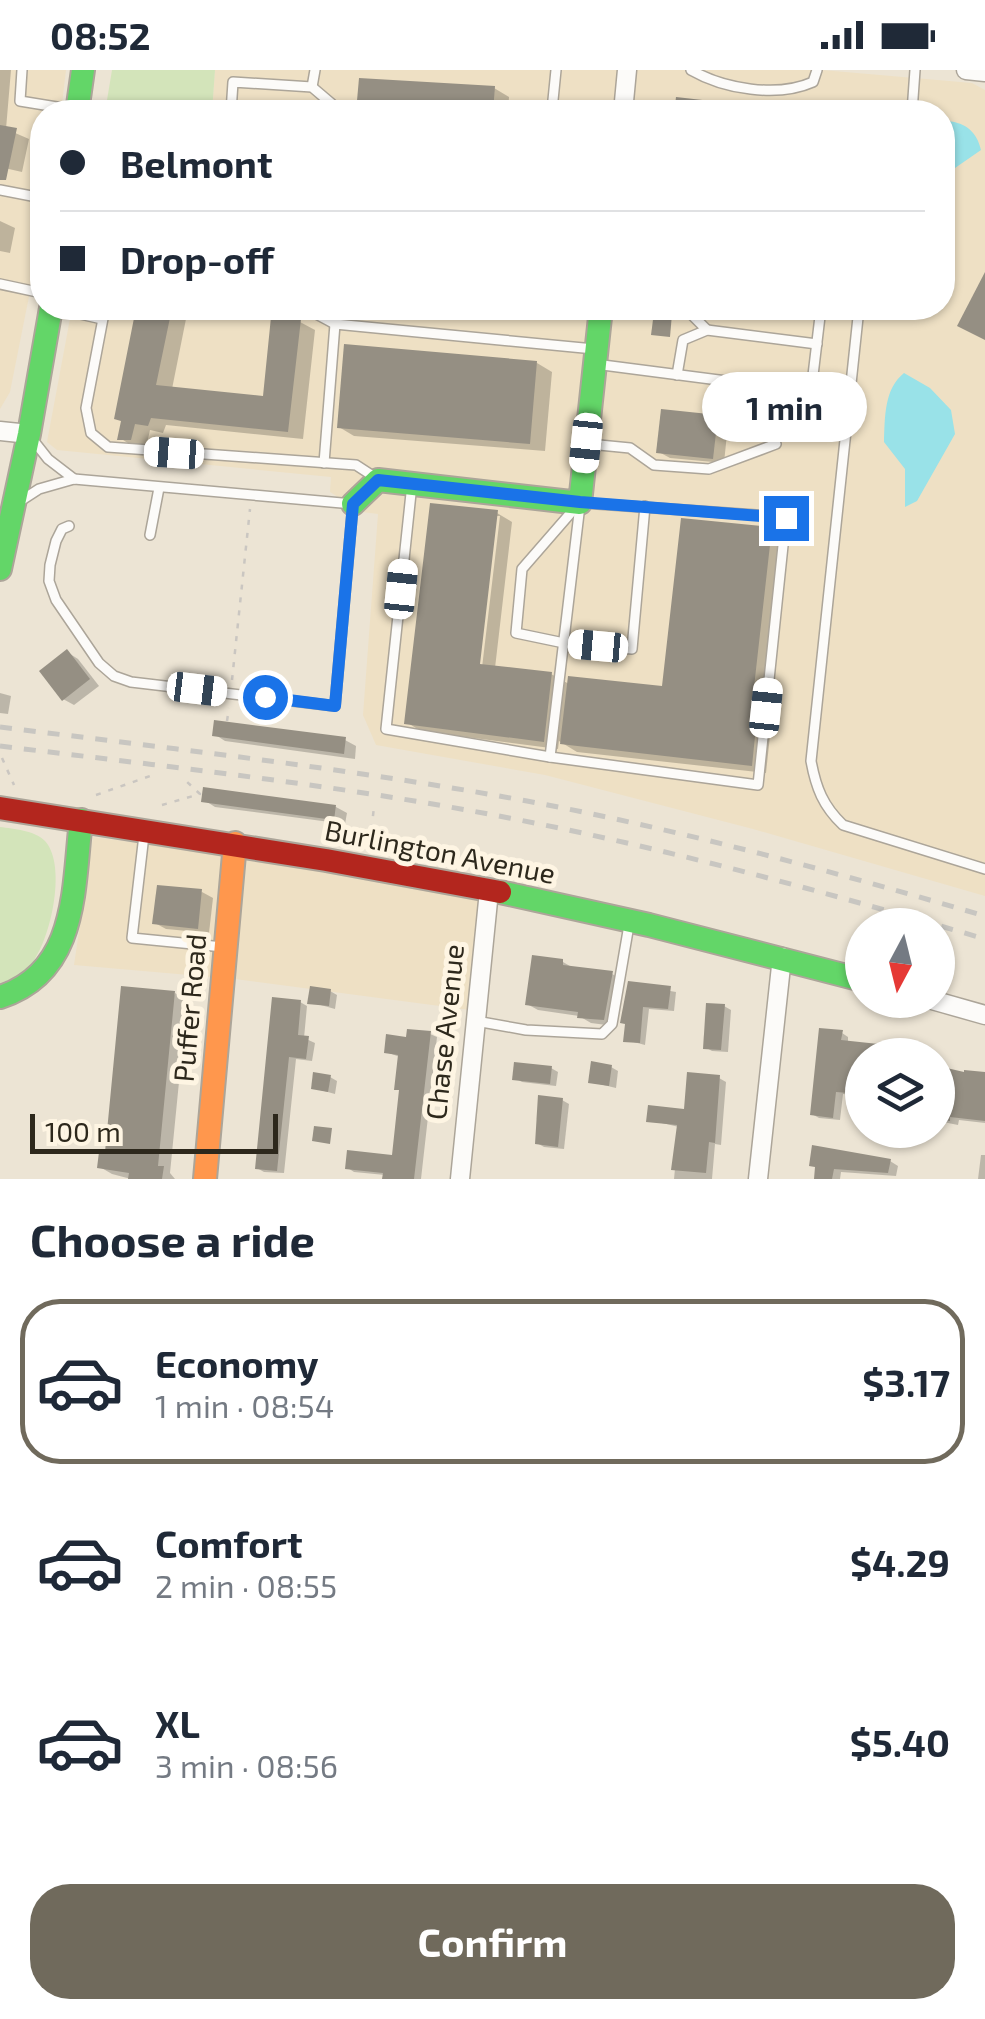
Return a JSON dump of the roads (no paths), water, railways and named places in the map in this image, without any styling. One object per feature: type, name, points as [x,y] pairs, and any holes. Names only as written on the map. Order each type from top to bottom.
[{"type":"street","points":[[78,100],[82,70]]},
{"type":"street","points":[[624,100],[627,70]]},
{"type":"street","points":[[966,70],[985,72]]},
{"type":"street","points":[[0,569],[50,320]]},
{"type":"street","points":[[353,504],[378,480],[580,502],[600,320]]},
{"type":"street","points":[[0,431],[30,434]]},
{"type":"street","name":"Burlington Avenue","points":[[0,808],[235,843],[490,891],[782,957],[845,975]]},
{"type":"street","points":[[0,997],[32,984],[56,957],[66,929],[81,820]]},
{"type":"street","name":"Puffer Road","points":[[205,1179],[235,843]]},
{"type":"street","name":"Chase Avenue","points":[[460,1179],[490,891]]},
{"type":"street","points":[[758,1179],[782,957]]},
{"type":"street","points":[[955,1007],[985,1016]]},
{"type":"lane","points":[[22,70],[20,102],[30,104]]},
{"type":"lane","points":[[312,87],[315,70]]},
{"type":"lane","points":[[553,100],[556,70]]},
{"type":"lane","points":[[690,70],[714,80],[764,89],[804,86],[813,82],[817,70]]},
{"type":"lane","points":[[913,100],[915,70]]},
{"type":"lane","points":[[232,100],[233,82],[312,87],[327,100]]},
{"type":"lane","points":[[0,190],[30,196]]},
{"type":"lane","points":[[0,284],[30,290]]},
{"type":"lane","points":[[102,320],[86,408],[91,433],[108,447],[356,465],[378,480]]},
{"type":"lane","points":[[328,320],[596,356],[677,374],[811,392],[820,320]]},
{"type":"lane","points":[[697,320],[707,330]]},
{"type":"lane","points":[[858,320],[811,761],[815,786],[828,810],[843,826],[985,869]]},
{"type":"lane","points":[[324,463],[335,324]]},
{"type":"lane","points":[[677,374],[683,340],[707,330],[817,344]]},
{"type":"lane","points":[[30,434],[48,459],[74,479]]},
{"type":"lane","points":[[586,443],[630,448],[654,464],[709,469],[776,444]]},
{"type":"lane","points":[[13,510],[39,489],[74,479],[353,504],[335,706],[130,682],[114,676],[99,663],[56,600],[49,581],[56,540],[62,529],[69,526]]},
{"type":"lane","points":[[412,484],[386,729],[550,757],[758,785],[786,518],[580,502]]},
{"type":"lane","points":[[150,535],[160,488]]},
{"type":"lane","points":[[580,502],[522,569],[516,633],[564,643],[632,649],[645,506]]},
{"type":"lane","points":[[550,757],[580,502]]},
{"type":"lane","points":[[144,830],[132,938],[226,947]]},
{"type":"lane","points":[[476,1021],[526,1030],[602,1034],[612,1024],[630,922]]},
{"type":"water","points":[[955,123],[970,130],[981,150],[955,168]]},
{"type":"water","points":[[904,373],[930,388],[951,410],[955,434],[917,501],[905,507],[905,469],[884,442],[889,395]]},
{"type":"railway","points":[[0,727],[330,769],[527,801],[758,853],[985,916]]},
{"type":"railway","points":[[0,746],[319,786],[509,818],[748,873],[985,939]]}]
